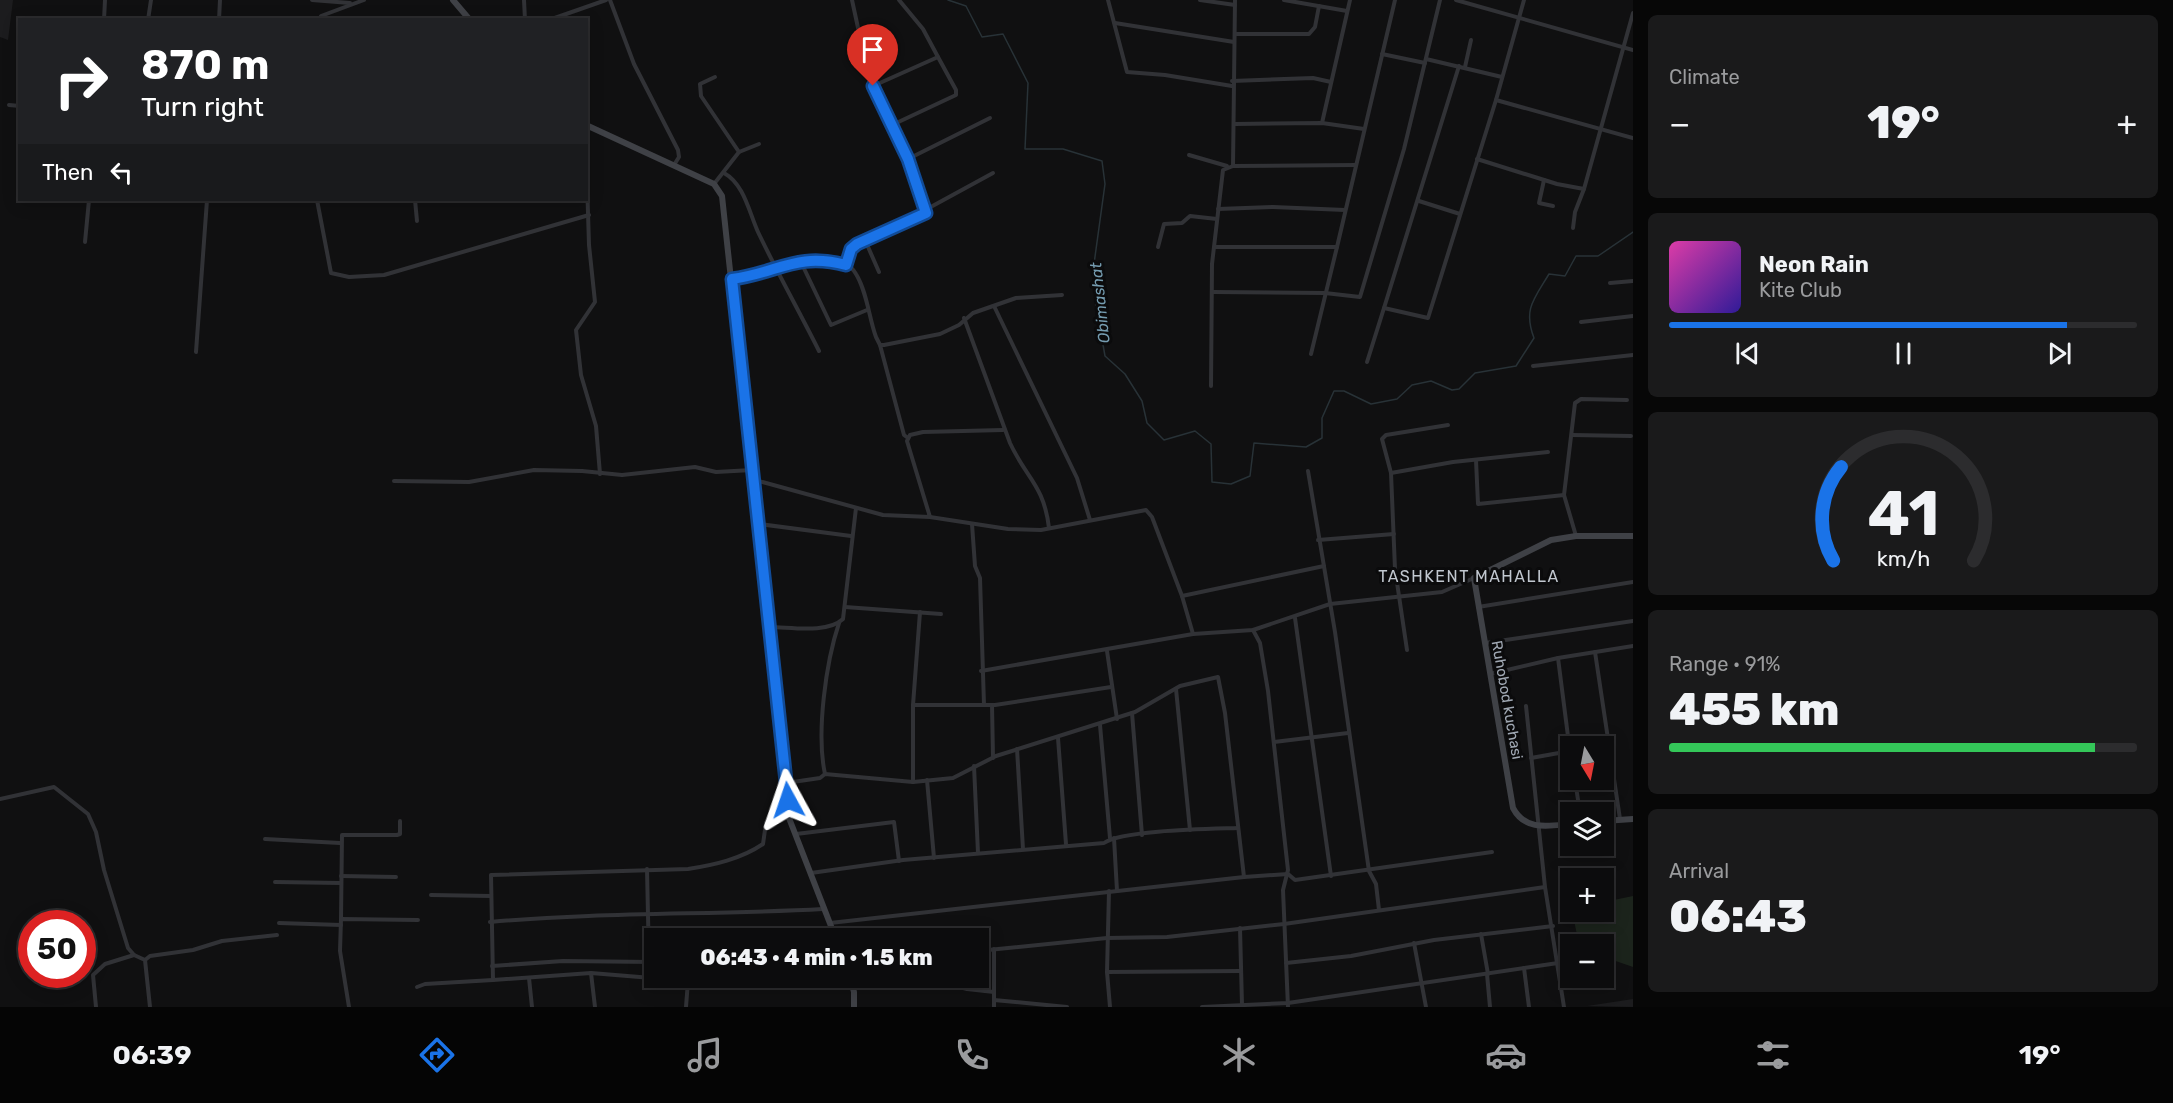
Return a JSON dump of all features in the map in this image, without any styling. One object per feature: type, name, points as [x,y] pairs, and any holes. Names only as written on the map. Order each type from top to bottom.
[{"type":"main road","points":[[453,0],[468,18]]},
{"type":"main road","points":[[588,126],[714,184],[722,196],[755,480],[789,818],[832,928]]},
{"type":"main road","points":[[1474,578],[1510,558],[1551,540],[1576,536],[1633,536]]},
{"type":"main road","name":"Ruhobod kuchasi","points":[[1474,578],[1513,808],[1524,822],[1540,826]]},
{"type":"main road","points":[[1614,820],[1633,819]]},
{"type":"main road","points":[[1540,826],[1560,825]]},
{"type":"main road","points":[[853,988],[854,1007]]},
{"type":"street","points":[[104,18],[105,0]]},
{"type":"street","points":[[148,18],[151,0]]},
{"type":"street","points":[[219,18],[220,0]]},
{"type":"street","points":[[312,0],[354,4]]},
{"type":"street","points":[[321,16],[364,0]]},
{"type":"street","points":[[524,0],[525,18]]},
{"type":"street","points":[[555,18],[608,0],[634,64],[678,150],[679,157],[673,166]]},
{"type":"street","points":[[852,0],[860,37],[861,60],[908,159],[927,209]]},
{"type":"street","points":[[892,125],[956,95],[956,90],[923,29],[900,0]]},
{"type":"street","points":[[1108,0],[1127,72],[1232,84],[1313,78],[1331,82]]},
{"type":"street","points":[[1200,0],[1235,2],[1232,84],[1235,124],[1230,166]]},
{"type":"street","points":[[1284,0],[1347,11]]},
{"type":"street","points":[[1322,123],[1350,0]]},
{"type":"street","points":[[1311,354],[1395,0]]},
{"type":"street","points":[[1213,292],[1324,293],[1360,297],[1404,149],[1440,0]]},
{"type":"street","points":[[1456,0],[1633,50]]},
{"type":"street","points":[[1384,308],[1428,318],[1496,100],[1524,0]]},
{"type":"street","points":[[1235,34],[1309,34],[1315,27],[1319,6]]},
{"type":"street","points":[[1573,228],[1575,212],[1584,189],[1599,127],[1633,13]]},
{"type":"street","points":[[1115,23],[1234,42]]},
{"type":"street","points":[[1465,66],[1471,40]]},
{"type":"street","points":[[1382,54],[1465,66],[1502,77]]},
{"type":"street","points":[[873,86],[938,57]]},
{"type":"street","points":[[1367,362],[1460,66]]},
{"type":"street","points":[[715,77],[700,84],[701,96],[739,152]]},
{"type":"street","points":[[1496,100],[1633,138]]},
{"type":"street","points":[[9,105],[18,106]]},
{"type":"street","points":[[908,159],[990,118]]},
{"type":"street","points":[[1235,124],[1322,123],[1364,129]]},
{"type":"street","points":[[714,184],[739,152],[759,144]]},
{"type":"street","points":[[1189,155],[1230,166],[1356,165]]},
{"type":"street","points":[[1477,159],[1544,180],[1584,189]]},
{"type":"street","points":[[1211,386],[1214,247],[1223,170],[1230,166]]},
{"type":"street","points":[[724,173],[734,181],[744,196],[758,231],[778,266],[819,351]]},
{"type":"street","points":[[846,265],[851,249],[865,240],[926,213],[927,209],[993,173]]},
{"type":"street","points":[[1544,180],[1539,203],[1553,206]]},
{"type":"street","points":[[588,193],[595,302],[576,330],[581,375],[596,426],[600,474]]},
{"type":"street","points":[[85,242],[89,201]]},
{"type":"street","points":[[196,352],[207,201]]},
{"type":"street","points":[[317,201],[331,273],[349,277],[384,275],[589,215]]},
{"type":"street","points":[[415,201],[417,221]]},
{"type":"street","points":[[1419,201],[1460,214]]},
{"type":"street","points":[[1218,209],[1273,207],[1345,210]]},
{"type":"street","points":[[1158,247],[1164,224],[1182,224],[1191,216],[1217,219]]},
{"type":"street","points":[[865,240],[879,272]]},
{"type":"street","points":[[1214,247],[1336,248]]},
{"type":"street","points":[[800,260],[831,325],[867,310]]},
{"type":"street","points":[[732,279],[800,260],[823,260],[846,265],[856,274],[880,345],[904,435],[908,438],[930,517]]},
{"type":"street","points":[[1610,283],[1633,281]]},
{"type":"street","points":[[880,345],[940,334],[959,325],[964,318],[973,313],[1016,298],[1062,295]]},
{"type":"street","points":[[994,306],[1077,478],[1090,520]]},
{"type":"street","points":[[1581,322],[1633,316]]},
{"type":"street","points":[[964,318],[1010,443],[1018,461],[1043,497],[1049,528]]},
{"type":"street","points":[[1533,366],[1633,355]]},
{"type":"street","points":[[1576,536],[1564,495],[1575,403],[1581,399],[1627,400]]},
{"type":"street","points":[[1407,650],[1399,595],[1391,473],[1383,437],[1448,425]]},
{"type":"street","points":[[908,438],[915,433],[923,432],[1003,430]]},
{"type":"street","points":[[1572,435],[1631,436]]},
{"type":"street","points":[[1391,473],[1548,452]]},
{"type":"street","points":[[1476,460],[1478,504],[1564,495]]},
{"type":"street","points":[[394,481],[469,482],[534,470],[622,475],[695,467],[716,472],[753,470]]},
{"type":"street","points":[[1308,471],[1369,871],[1376,884],[1379,910]]},
{"type":"street","points":[[755,480],[883,515],[930,517],[1022,530],[1049,528],[1141,510],[1150,513],[1182,596],[1193,634]]},
{"type":"street","points":[[825,774],[822,754],[826,669],[840,622],[845,614],[851,536],[856,508]]},
{"type":"street","points":[[759,524],[851,536]]},
{"type":"street","points":[[972,524],[975,566],[980,578],[981,671],[984,705]]},
{"type":"street","points":[[1318,540],[1394,534]]},
{"type":"street","points":[[1182,596],[1324,567]]},
{"type":"street","points":[[981,671],[1107,651],[1193,634],[1253,630],[1295,618],[1330,604],[1442,592],[1474,578]]},
{"type":"street","points":[[1478,606],[1633,582]]},
{"type":"street","points":[[845,607],[941,614]]},
{"type":"street","points":[[913,782],[913,705],[920,612]]},
{"type":"street","points":[[1295,618],[1331,876]]},
{"type":"street","points":[[1485,643],[1633,621]]},
{"type":"street","points":[[770,627],[816,628],[840,622]]},
{"type":"street","points":[[1253,630],[1260,643],[1274,742],[1288,874],[1283,890],[1288,1005]]},
{"type":"street","points":[[1490,674],[1558,658],[1633,647]]},
{"type":"street","points":[[1107,651],[1117,719]]},
{"type":"street","points":[[1595,652],[1620,820]]},
{"type":"street","points":[[1558,658],[1568,736]]},
{"type":"street","points":[[786,783],[820,778],[825,774],[913,782],[953,778],[974,766],[1017,749],[1117,719],[1176,688],[1215,676],[1220,679],[1244,877]]},
{"type":"street","points":[[913,705],[992,705],[1111,687]]},
{"type":"street","points":[[1176,688],[1190,830]]},
{"type":"street","points":[[992,705],[993,758]]},
{"type":"street","points":[[1526,706],[1545,887],[1553,926],[1564,1007]]},
{"type":"street","points":[[1132,713],[1142,835]]},
{"type":"street","points":[[1100,725],[1117,891]]},
{"type":"street","points":[[1274,742],[1348,733]]},
{"type":"street","points":[[1058,738],[1066,844]]},
{"type":"street","points":[[1017,749],[1023,849]]},
{"type":"street","points":[[1531,758],[1560,754]]},
{"type":"street","points":[[974,766],[978,854]]},
{"type":"street","points":[[927,780],[934,858]]},
{"type":"street","points":[[0,799],[54,787],[88,814],[96,832],[104,870],[128,948],[134,955],[145,960]]},
{"type":"street","points":[[494,980],[490,922],[491,875],[688,869],[724,861],[763,844],[766,823],[773,819],[789,818]]},
{"type":"street","points":[[349,1007],[340,951],[340,843],[342,835],[397,835],[400,834],[400,821]]},
{"type":"street","points":[[796,834],[894,822],[899,861]]},
{"type":"street","points":[[812,873],[899,861],[1066,844],[1104,843],[1112,838],[1190,830],[1238,828]]},
{"type":"street","points":[[265,839],[340,843]]},
{"type":"street","points":[[830,923],[1244,877],[1288,874],[1295,880],[1492,852]]},
{"type":"street","points":[[647,869],[648,928]]},
{"type":"street","points":[[341,876],[396,877]]},
{"type":"street","points":[[274,882],[341,883]]},
{"type":"street","points":[[989,950],[1107,938],[1167,937],[1284,924],[1545,887]]},
{"type":"street","points":[[1109,891],[1107,972],[1110,1007]]},
{"type":"street","points":[[431,895],[491,896]]},
{"type":"street","points":[[490,922],[550,917],[824,909]]},
{"type":"street","points":[[341,919],[418,920]]},
{"type":"street","points":[[279,923],[341,925]]},
{"type":"street","points":[[1286,963],[1351,956],[1481,934],[1553,926]]},
{"type":"street","points":[[1240,928],[1242,1005]]},
{"type":"street","points":[[1481,934],[1490,1007]]},
{"type":"street","points":[[145,960],[150,956],[193,950],[222,941],[278,935]]},
{"type":"street","points":[[1414,944],[1426,1007]]},
{"type":"street","points":[[993,1007],[994,949]]},
{"type":"street","points":[[96,1007],[93,975],[105,964],[134,955]]},
{"type":"street","points":[[145,960],[150,1007]]},
{"type":"street","points":[[492,966],[563,961],[644,962]]},
{"type":"street","points":[[1202,1007],[1288,1005],[1558,963]]},
{"type":"street","points":[[1524,969],[1529,1007]]},
{"type":"street","points":[[1107,972],[1241,971]]},
{"type":"street","points":[[417,987],[425,984],[591,974],[644,977]]},
{"type":"street","points":[[591,974],[595,1007]]},
{"type":"street","points":[[529,978],[532,1007]]},
{"type":"street","points":[[686,1007],[687,988]]},
{"type":"street","points":[[963,988],[994,992]]},
{"type":"street","points":[[994,1000],[1067,1007]]},
{"type":"shaded area","points":[[0,0],[13,0],[8,40],[0,37]]},
{"type":"shaded area","points":[[1633,896],[1633,967],[1614,960],[1614,934],[1577,934],[1574,922],[1614,922],[1614,900]]},
{"type":"shaded area","points":[[1633,999],[1633,1007],[1587,1006]]},
{"type":"waterway","name":"Obimashat","points":[[948,0],[966,6],[982,37],[1003,34],[1028,83],[1025,149],[1063,149],[1102,161],[1105,184],[1094,264],[1096,305],[1105,356],[1125,374],[1142,401],[1147,423],[1164,440],[1195,431],[1211,444],[1212,482],[1231,484],[1250,476],[1254,443],[1306,447],[1322,438],[1322,418],[1334,391],[1344,391],[1371,404],[1397,399],[1412,385],[1431,381],[1452,390],[1459,389],[1475,373],[1516,366],[1534,338],[1530,312],[1549,274],[1565,276],[1576,256],[1598,256],[1633,232]]},
{"type":"district","name":"TASHKENT MAHALLA","points":[[1469,576]]},
{"type":"route","points":[[788,800],[732,279],[808,259],[846,265],[851,249],[857,244],[927,212],[908,159],[873,86]]}]
